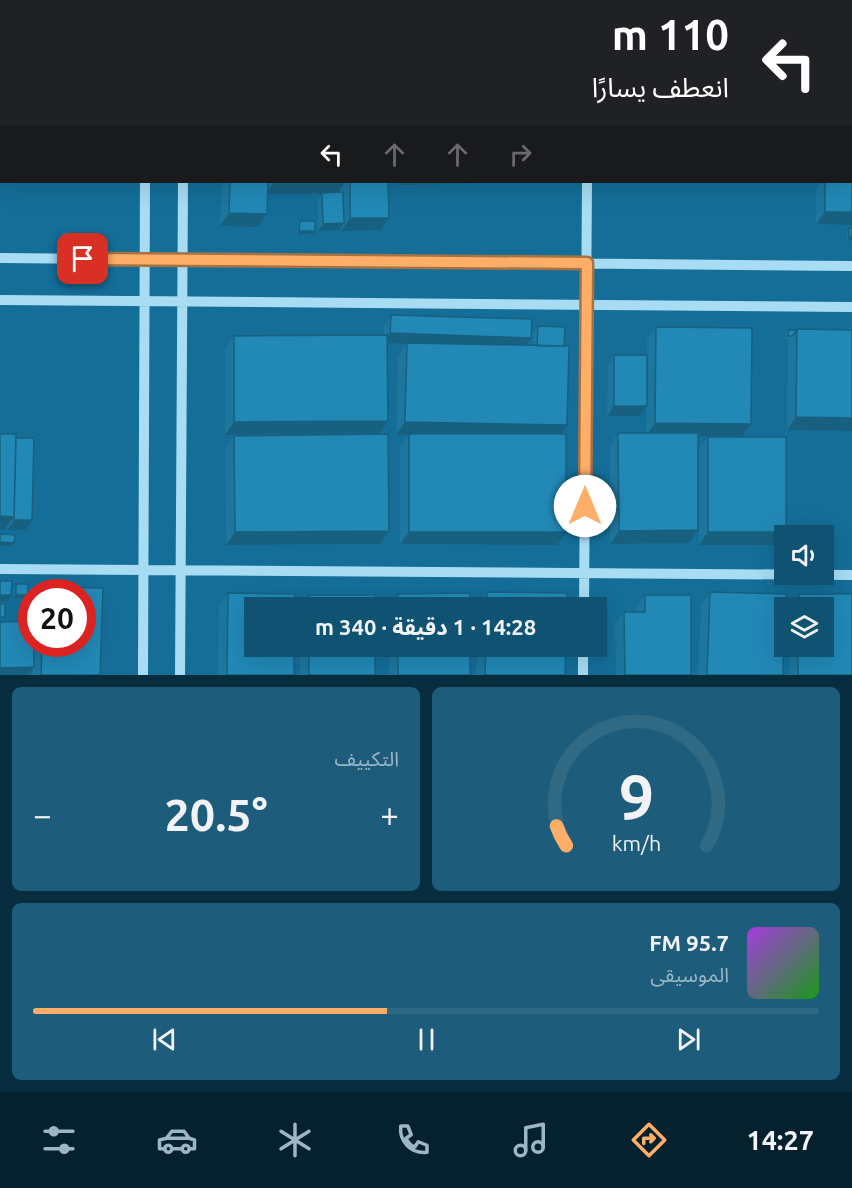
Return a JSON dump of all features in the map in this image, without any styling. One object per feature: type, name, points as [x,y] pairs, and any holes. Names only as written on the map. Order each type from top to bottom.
[{"type":"street","points":[[143,675],[146,183]]},
{"type":"street","points":[[180,675],[183,183]]},
{"type":"street","points":[[584,597],[588,183]]},
{"type":"street","points":[[0,258],[852,266]]},
{"type":"street","points":[[0,300],[852,307]]},
{"type":"street","points":[[0,569],[852,575]]},
{"type":"street","points":[[583,675],[584,657]]},
{"type":"building","points":[[230,183],[268,183],[267,214],[229,213]]},
{"type":"building","points":[[350,183],[388,183],[389,218],[350,218]]},
{"type":"building","points":[[825,183],[852,183],[852,212],[825,212]]},
{"type":"building","points":[[343,192],[344,223],[323,224],[322,193]]},
{"type":"building","points":[[300,221],[315,221],[315,231],[299,231]]},
{"type":"building","points":[[849,228],[852,228],[852,237],[849,237]]},
{"type":"building","points":[[391,315],[532,319],[531,338],[390,333]]},
{"type":"building","points":[[538,326],[565,327],[564,346],[537,346]]},
{"type":"building","points":[[656,327],[752,328],[751,424],[655,423]]},
{"type":"building","points":[[797,329],[852,330],[852,418],[796,417]]},
{"type":"building","points":[[789,330],[797,330],[792,336],[788,336]]},
{"type":"building","points":[[387,335],[388,421],[234,422],[234,336]]},
{"type":"building","points":[[407,343],[569,346],[567,425],[405,422]]},
{"type":"building","points":[[614,355],[647,355],[647,406],[614,406]]},
{"type":"building","points":[[618,433],[698,433],[698,530],[619,531]]},
{"type":"building","points":[[0,434],[16,434],[14,517],[0,516]]},
{"type":"building","points":[[388,434],[389,531],[235,532],[234,436]]},
{"type":"building","points":[[409,434],[566,434],[566,532],[409,532]]},
{"type":"building","points":[[708,437],[786,437],[786,525],[774,525],[774,532],[708,532]]},
{"type":"building","points":[[16,438],[34,438],[32,520],[14,520]]},
{"type":"building","points":[[0,534],[15,535],[14,543],[0,542]]},
{"type":"building","points":[[0,581],[12,581],[11,595],[0,595]]},
{"type":"building","points":[[96,588],[103,588],[100,675],[41,675],[42,657],[96,657]]},
{"type":"building","points":[[487,592],[567,593],[567,597],[487,597]]},
{"type":"building","points":[[710,592],[786,594],[786,597],[774,597],[774,657],[783,657],[783,675],[707,675]]},
{"type":"building","points":[[228,593],[295,594],[295,597],[244,597],[244,657],[294,657],[294,675],[227,675]]},
{"type":"building","points":[[470,593],[470,597],[398,597],[398,594]]},
{"type":"building","points":[[799,594],[852,594],[852,675],[798,675],[798,657],[834,657],[834,597],[799,597]]},
{"type":"building","points":[[309,595],[376,595],[376,597],[309,597]]},
{"type":"building","points":[[645,595],[691,595],[691,675],[625,675],[624,612],[645,612]]},
{"type":"building","points":[[0,604],[5,604],[5,617],[0,617]]},
{"type":"building","points":[[18,621],[18,657],[34,657],[34,667],[0,668],[0,622]]},
{"type":"building","points":[[309,657],[375,657],[375,675],[309,675]]},
{"type":"building","points":[[398,657],[470,657],[470,675],[398,675]]},
{"type":"building","points":[[486,657],[566,657],[565,675],[485,675]]},
{"type":"route","points":[[83,259],[587,263],[585,506]]}]
